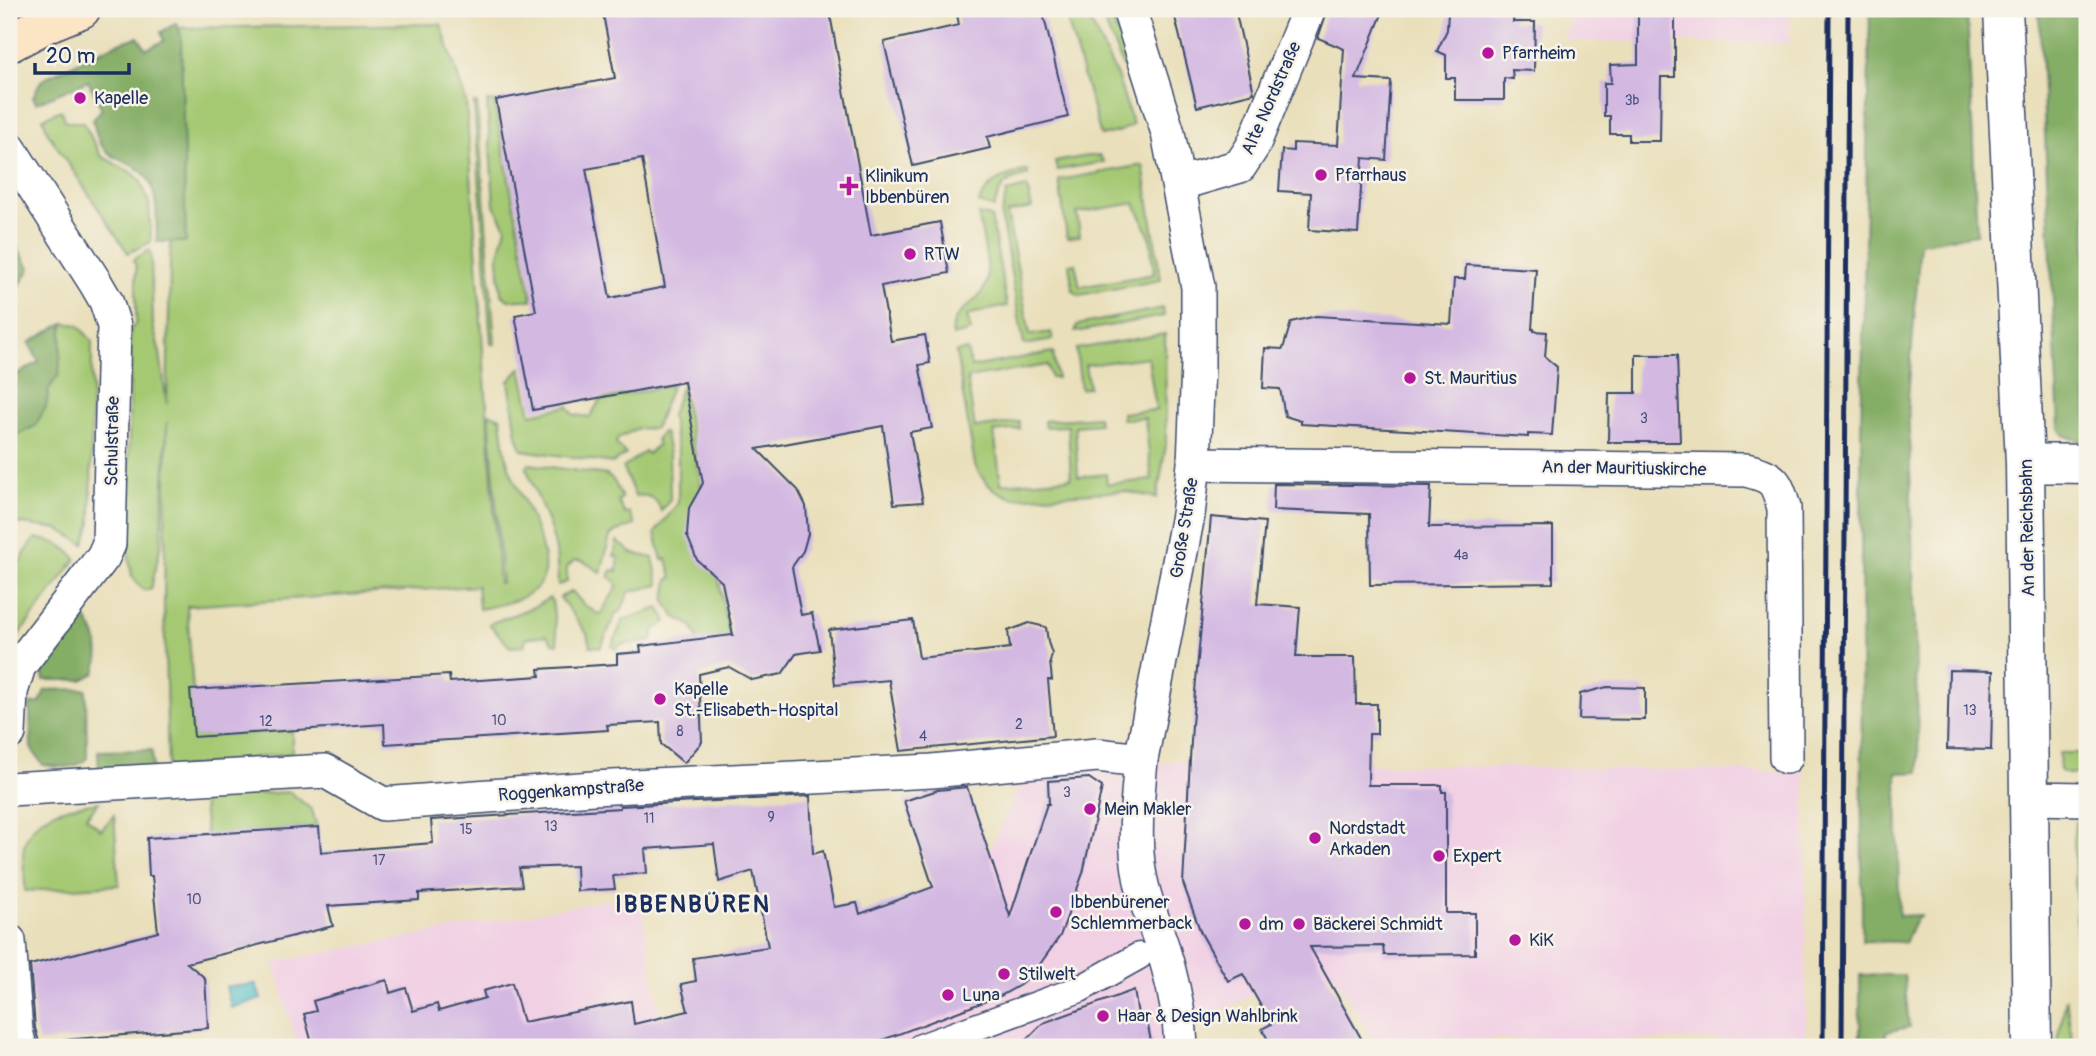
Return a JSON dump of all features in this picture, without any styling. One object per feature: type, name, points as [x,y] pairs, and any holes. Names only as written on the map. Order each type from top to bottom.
[{"type":"main road","points":[[9,43],[80,9]]},
{"type":"street","name":"Große Straße","points":[[1129,9],[1168,133],[1198,287],[1194,464],[1188,515],[1138,786],[1138,863],[1148,909],[1162,947],[1176,1003],[1181,1047]]},
{"type":"street","name":"Alte Nordstraße","points":[[1178,184],[1240,166],[1253,146],[1309,9]]},
{"type":"street","name":"An der Reichsbahn","points":[[2003,9],[2025,463],[2032,1047]]},
{"type":"street","name":"Schulstraße","points":[[9,148],[95,282],[106,301],[114,326],[109,544],[103,557],[19,666],[11,692],[9,733]]},
{"type":"street","points":[[2025,463],[2087,464]]},
{"type":"street","name":"An der Mauritiuskirche","points":[[1194,464],[1746,470],[1768,476],[1779,489],[1784,508],[1786,757]]},
{"type":"street","name":"Roggenkampstraße","points":[[9,789],[325,771],[383,804],[593,788],[932,771],[1097,755],[1141,760]]},
{"type":"street","points":[[2030,798],[2087,799]]},
{"type":"street","points":[[9,942],[16,1031],[20,1047]]},
{"type":"street","points":[[921,1047],[1080,989],[1139,956]]},
{"type":"shaded area","points":[[1573,9],[1790,9],[1790,43],[1565,41]]},
{"type":"shaded area","points":[[1180,761],[1805,772],[1806,1040],[1373,1039],[1334,975],[1292,972],[1160,1047],[297,1047],[274,962],[639,894],[663,1033],[967,898],[1024,776]]},
{"type":"green space","points":[[1064,9],[1084,9],[1117,76],[1133,125],[1101,136]]},
{"type":"green space","points":[[1099,9],[1107,9],[1129,58],[1145,104],[1143,114]]},
{"type":"green space","points":[[1870,9],[1967,9],[1977,234],[1920,243],[1908,398],[1919,772],[1897,773],[1899,916],[1921,915],[1905,942],[1862,941],[1861,433]]},
{"type":"green space","points":[[2039,9],[2085,9],[2087,444],[2063,435],[2059,428]]},
{"type":"green space","points":[[177,23],[181,36],[186,242],[157,242],[156,209],[151,184],[142,172],[112,155],[100,143],[93,120],[102,109],[88,81],[36,103],[33,97],[41,81],[49,76],[116,44],[138,37],[146,49],[164,41],[161,32]]},
{"type":"green space","points":[[441,24],[466,102],[499,583],[502,583],[489,413],[501,418],[507,461],[541,544],[544,574],[539,585],[526,595],[511,602],[479,609],[477,586],[187,606],[196,736],[292,730],[292,753],[168,769],[164,603],[167,422],[161,544],[151,589],[143,590],[132,576],[128,553],[130,330],[136,323],[136,266],[133,260],[149,250],[153,326],[160,353],[167,404],[175,28]]},
{"type":"green space","points":[[494,101],[532,300],[508,300],[501,294],[498,258],[506,227],[494,205],[487,102]]},
{"type":"green space","points":[[474,103],[477,103],[495,344],[491,344]]},
{"type":"green space","points":[[61,110],[66,122],[83,122],[101,156],[140,180],[149,203],[151,242],[128,253],[48,133],[43,118]]},
{"type":"green space","points":[[1100,156],[1104,162],[1057,170],[1055,162]]},
{"type":"green space","points":[[1143,165],[1161,280],[1080,295],[1073,291],[1069,264],[1075,263],[1080,287],[1154,274],[1150,237],[1135,203],[1077,213],[1080,236],[1067,238],[1059,180]]},
{"type":"green space","points":[[1027,170],[1028,175],[1004,185],[994,208],[979,203],[992,184]]},
{"type":"green space","points":[[1027,187],[1032,208],[1007,213],[1030,335],[1051,332],[1053,340],[1024,345],[1001,216],[1007,192]]},
{"type":"green space","points":[[978,214],[991,217],[1007,306],[967,315],[971,331],[953,336],[955,320],[977,298],[986,284],[986,259]]},
{"type":"green space","points":[[9,233],[30,269],[9,301]]},
{"type":"green space","points":[[1163,308],[1164,316],[1075,332],[1077,325]]},
{"type":"green space","points":[[64,323],[78,325],[92,341],[91,523],[84,544],[58,529],[9,522],[9,379],[39,362],[29,343]]},
{"type":"green space","points":[[64,323],[59,374],[49,389],[46,407],[35,426],[9,440],[9,379],[39,362],[29,343]]},
{"type":"green space","points":[[1165,334],[1166,445],[1157,498],[1124,491],[1013,498],[1000,493],[986,482],[975,465],[956,352],[967,350],[971,367],[1053,352],[1057,378],[1051,378],[1048,365],[967,378],[975,428],[1019,422],[1020,429],[994,432],[1001,484],[1071,478],[1068,426],[1045,427],[1044,421],[1098,417],[1099,424],[1075,426],[1078,477],[1106,474],[1107,484],[1152,480],[1145,418],[1122,419],[1122,413],[1156,410],[1148,357],[1085,365],[1089,387],[1081,389],[1076,349]]},
{"type":"green space","points":[[521,368],[531,414],[568,406],[574,415],[590,417],[600,400],[672,385],[655,428],[636,429],[617,439],[616,444],[626,454],[613,463],[522,450],[517,435],[509,381]]},
{"type":"green space","points":[[682,386],[731,645],[698,645],[691,625],[675,617],[665,601],[668,580],[672,578],[667,559],[662,560],[655,533],[678,503],[678,453],[671,415]]},
{"type":"green space","points":[[662,432],[665,434],[669,454],[670,500],[661,511],[651,498],[635,496],[623,468],[645,451],[648,454],[658,444],[656,440]]},
{"type":"green space","points":[[529,464],[607,475],[614,481],[622,498],[618,501],[625,514],[629,512],[635,525],[610,536],[601,573],[583,561],[575,560],[567,567],[567,582],[558,585],[556,550],[526,467]]},
{"type":"green space","points":[[35,538],[58,544],[76,559],[9,648],[9,570],[20,561]]},
{"type":"green space","points":[[617,541],[632,553],[653,558],[659,585],[629,592],[601,647],[590,646],[587,634],[560,597],[572,591],[583,604],[598,614],[601,613],[617,587],[616,582],[609,577],[612,570],[617,571],[619,557],[614,556]]},
{"type":"green space","points":[[549,598],[552,601],[558,644],[553,643],[547,635],[526,638],[524,646],[510,647],[489,624],[536,606]]},
{"type":"green space","points":[[659,608],[667,621],[654,630],[652,641],[619,645],[615,649],[612,646],[623,620]]},
{"type":"green space","points":[[83,614],[97,642],[95,673],[82,680],[44,680],[42,671],[46,662]]},
{"type":"green space","points":[[86,689],[87,758],[73,766],[43,765],[31,748],[30,704],[40,703],[45,690]]},
{"type":"green space","points":[[152,750],[153,769],[99,771],[98,751]]},
{"type":"green space","points":[[2059,753],[2087,753],[2087,768],[2074,774],[2060,771]]},
{"type":"green space","points":[[290,792],[312,810],[317,827],[206,835],[202,797]]},
{"type":"green space","points":[[99,802],[86,817],[101,830],[114,815],[119,885],[25,891],[24,847],[35,825],[53,812]]},
{"type":"green space","points":[[2077,821],[2087,821],[2087,1047],[2083,1047],[2078,994],[2074,836]]},
{"type":"green space","points":[[1860,975],[1904,975],[1909,1027],[1886,1032],[1886,1047],[1860,1047]]},
{"type":"green space","points":[[2066,998],[2073,1047],[2057,1047]]},
{"type":"water","points":[[256,984],[261,999],[231,1008],[226,987]]},
{"type":"building","points":[[602,9],[829,9],[871,235],[940,222],[949,273],[881,286],[891,341],[925,335],[930,363],[919,365],[932,428],[910,432],[923,502],[894,504],[883,426],[757,449],[798,490],[806,506],[808,534],[803,551],[792,567],[801,615],[812,613],[820,650],[796,654],[782,674],[752,680],[729,667],[699,674],[702,742],[684,763],[661,744],[660,722],[607,725],[608,730],[385,744],[384,724],[194,737],[190,690],[449,675],[450,682],[540,676],[539,669],[617,664],[617,654],[641,652],[640,646],[733,635],[722,582],[697,560],[687,535],[689,508],[703,483],[684,382],[533,410],[515,315],[536,311],[496,100],[615,78]],"holes":[[[642,159],[665,287],[610,298],[586,169]]]},
{"type":"building","points":[[956,9],[1042,9],[1068,117],[987,137],[990,148],[913,166],[884,42],[959,25]]},
{"type":"building","points":[[1173,9],[1235,9],[1254,93],[1197,107]]},
{"type":"building","points":[[1328,9],[1384,9],[1356,79],[1391,81],[1386,160],[1363,158],[1358,233],[1309,230],[1311,193],[1279,191],[1282,150],[1293,151],[1293,143],[1338,145],[1344,49],[1318,38]]},
{"type":"building","name":"Pfarrheim","points":[[1456,9],[1505,9],[1505,12],[1514,13],[1513,22],[1535,22],[1534,71],[1512,70],[1513,79],[1504,78],[1504,100],[1455,100],[1455,78],[1446,78],[1446,55],[1437,51],[1447,30],[1448,12],[1456,12]]},
{"type":"building","points":[[1638,9],[1675,9],[1675,77],[1661,77],[1660,141],[1629,141],[1629,134],[1610,134],[1610,116],[1604,116],[1604,83],[1611,83],[1610,65],[1638,64]]},
{"type":"building","name":"St. Mauritius","points":[[1466,265],[1536,269],[1532,329],[1547,332],[1545,357],[1557,367],[1552,435],[1528,434],[1528,437],[1301,424],[1301,421],[1285,416],[1280,389],[1263,388],[1265,348],[1283,349],[1291,322],[1316,316],[1451,324],[1454,279],[1465,279]]},
{"type":"building","points":[[1636,355],[1677,355],[1680,442],[1608,442],[1609,393],[1636,393]]},
{"type":"building","points":[[1274,484],[1431,486],[1429,527],[1553,526],[1553,583],[1370,585],[1369,514],[1273,510]]},
{"type":"building","points":[[1211,517],[1265,522],[1257,604],[1300,607],[1296,657],[1355,657],[1356,704],[1377,704],[1377,734],[1369,734],[1368,785],[1442,785],[1442,792],[1446,792],[1446,913],[1475,913],[1475,954],[1384,955],[1383,946],[1310,947],[1366,1047],[1272,1047],[1262,1029],[1271,1024],[1243,974],[1228,981],[1201,933],[1183,883],[1192,724]]},
{"type":"building","points":[[913,620],[919,658],[1010,648],[1008,631],[1029,623],[1046,627],[1052,654],[1052,680],[1048,680],[1053,736],[901,751],[889,680],[835,685],[829,630]]},
{"type":"building","points":[[1949,670],[1993,671],[1991,750],[1947,749]]},
{"type":"building","points":[[1607,687],[1645,688],[1645,720],[1579,719],[1580,694]]},
{"type":"building","points":[[1089,778],[1102,787],[1083,873],[1060,936],[1035,971],[1020,985],[1002,995],[864,1047],[313,1047],[304,1014],[316,1011],[313,1001],[387,980],[390,993],[406,988],[413,1011],[437,1004],[439,1011],[485,998],[483,991],[512,983],[523,1022],[631,1001],[634,1024],[688,1011],[681,984],[696,981],[693,958],[768,947],[753,871],[719,882],[714,844],[645,849],[647,873],[613,876],[615,889],[577,891],[576,866],[519,868],[522,886],[419,893],[419,900],[328,906],[333,926],[187,963],[205,978],[208,1028],[39,1042],[35,1028],[30,965],[158,932],[152,876],[149,876],[147,838],[319,827],[321,852],[433,843],[431,820],[810,796],[813,854],[823,851],[834,907],[857,903],[860,914],[933,887],[904,801],[938,790],[967,787],[1010,916],[1049,804],[1048,781]]},
{"type":"building","points":[[1134,990],[1138,1015],[1146,1014],[1151,1042],[1141,1044],[1141,1047],[1019,1047],[1043,1023]]},
{"type":"railway","points":[[1823,1047],[1829,9]]},
{"type":"railway","points":[[1842,1047],[1848,9]]},
{"type":"place","name":"Pfarrheim","points":[[1488,53]]},
{"type":"place","name":"Kapelle","points":[[80,98]]},
{"type":"place","name":"Pfarrhaus","points":[[1321,175]]},
{"type":"place","name":"Klinikum Ibbenbüren","points":[[849,186]]},
{"type":"place","name":"RTW","points":[[910,254]]},
{"type":"place","name":"St. Mauritius","points":[[1410,378]]},
{"type":"place","name":"Kapelle St.-Elisabeth-Hospital","points":[[660,699]]},
{"type":"place","name":"Mein Makler","points":[[1090,809]]},
{"type":"place","name":"Nordstadt Arkaden","points":[[1315,838]]},
{"type":"place","name":"Expert","points":[[1439,856]]},
{"type":"place","name":"Ibbenbürener Schlemmerback","points":[[1056,912]]},
{"type":"place","name":"dm","points":[[1245,924]]},
{"type":"place","name":"Bäckerei Schmidt","points":[[1299,924]]},
{"type":"place","name":"KiK","points":[[1515,940]]},
{"type":"place","name":"Stilwelt","points":[[1004,974]]},
{"type":"place","name":"Luna","points":[[948,995]]},
{"type":"place","name":"Haar & Design Wahlbrink","points":[[1103,1016]]},
{"type":"district","name":"IBBENBÜREN","points":[[693,904]]}]
